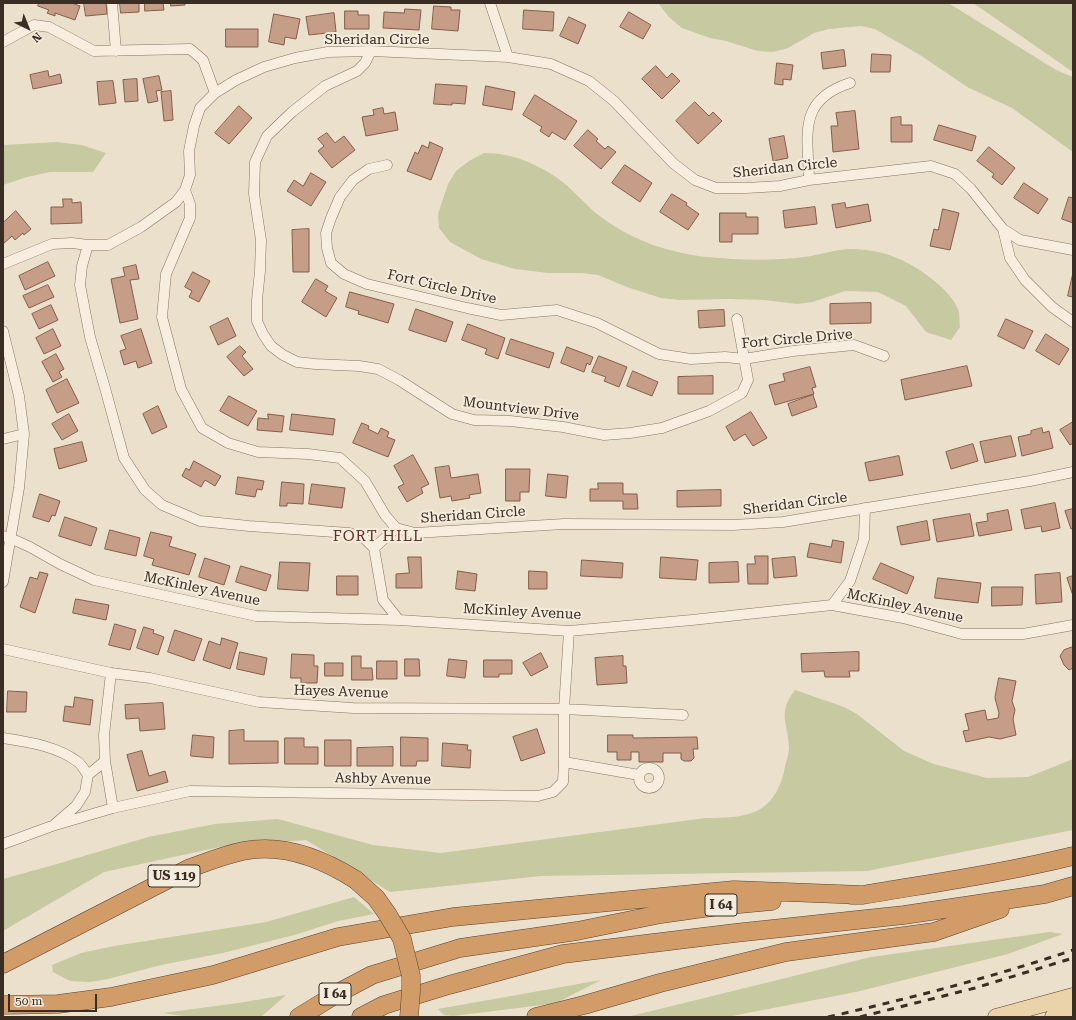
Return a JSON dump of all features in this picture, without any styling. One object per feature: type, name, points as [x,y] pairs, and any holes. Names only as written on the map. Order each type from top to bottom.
[{"type":"highway","name":"US 119","points":[[3,964],[190,868],[244,851],[267,849],[308,856],[329,865],[356,880],[376,898],[402,939],[411,976],[409,1017]]},
{"type":"highway","name":"I 64","points":[[299,1017],[338,993],[372,975],[460,948],[577,931],[661,914],[718,906],[863,895],[1046,863],[1073,856]]},
{"type":"highway","name":"I 64","points":[[361,1017],[384,1005],[563,954],[743,932],[904,915],[1045,894],[1073,886]]},
{"type":"highway","points":[[3,1005],[58,1004],[111,996],[213,975],[338,937],[453,917],[734,890],[863,895]]},
{"type":"highway","points":[[536,1017],[660,983],[786,952],[934,932],[1045,894]]},
{"type":"main road","points":[[996,1017],[1073,996]]},
{"type":"main road","points":[[1053,1017],[1073,1012]]},
{"type":"street","points":[[112,3],[116,51]]},
{"type":"street","points":[[490,3],[508,57]]},
{"type":"street","points":[[3,42],[34,25],[49,27],[94,51],[190,48],[203,60],[215,93]]},
{"type":"street","name":"Sheridan Circle","points":[[1073,322],[1052,307],[1025,280],[1010,258],[1003,230],[971,189],[955,174],[931,166],[809,180],[780,186],[716,188],[695,180],[673,163],[614,101],[589,80],[551,64],[508,57],[371,51],[328,52],[295,58],[264,67],[236,80],[215,93],[200,108],[189,151],[190,175],[185,190],[190,204],[190,218],[166,274],[162,317],[181,389],[202,428],[228,443],[258,452],[308,454],[340,458],[365,480],[385,515],[396,528],[415,533],[564,524],[733,525],[783,522],[1030,481],[1073,472]]},
{"type":"street","name":"Mountview Drive","points":[[371,51],[365,63],[357,72],[325,86],[292,112],[267,136],[255,162],[254,194],[261,240],[257,321],[271,346],[283,355],[297,362],[359,366],[378,369],[399,380],[452,414],[474,420],[510,421],[563,427],[604,435],[630,433],[662,428],[709,411],[742,393],[748,380],[737,319]]},
{"type":"street","points":[[809,180],[808,128],[811,111],[822,97],[837,87],[850,83]]},
{"type":"street","name":"Fort Circle Drive","points":[[387,164],[368,169],[353,180],[340,197],[330,218],[326,233],[327,248],[331,263],[344,274],[367,284],[501,315],[557,310],[597,323],[659,354],[691,359],[725,357],[744,359],[793,351],[854,345],[884,356]]},
{"type":"street","points":[[3,264],[52,244],[72,243],[108,245],[141,227],[176,202],[185,190]]},
{"type":"street","points":[[1003,230],[1020,240],[1073,250]]},
{"type":"street","points":[[88,245],[82,266],[80,285],[90,337],[124,458],[145,490],[162,505],[200,521],[349,533],[363,537],[374,548],[383,600],[399,620]]},
{"type":"street","points":[[3,331],[19,396],[24,434],[19,488],[7,537],[3,582]]},
{"type":"street","points":[[3,439],[24,434]]},
{"type":"street","points":[[832,605],[850,582],[864,539],[865,508]]},
{"type":"street","points":[[374,548],[396,528]]},
{"type":"street","name":"McKinley Avenue","points":[[7,537],[94,580],[256,616],[399,620],[569,631],[832,605],[903,618],[962,634],[1024,634],[1073,625]]},
{"type":"street","name":"Ashby Avenue","points":[[3,844],[52,826],[113,808],[190,791],[538,796],[553,792],[563,782],[564,709],[569,631]]},
{"type":"street","name":"Hayes Avenue","points":[[3,649],[111,672],[150,678],[259,702],[353,708],[564,709],[683,715]]},
{"type":"street","points":[[111,672],[104,735],[105,761],[113,808]]},
{"type":"street","points":[[3,738],[35,743],[59,751],[79,763],[88,775],[105,761]]},
{"type":"street","points":[[564,762],[639,775]]},
{"type":"street","name":"Ashby Avenue","points":[[52,826],[76,806],[85,792],[88,775]]},
{"type":"green space","points":[[658,3],[956,3],[950,4],[1056,70],[1073,77],[1073,152],[1012,108],[969,88],[920,55],[875,29],[861,26],[829,29],[814,33],[788,48],[773,52],[758,51],[726,41],[710,38],[682,28],[669,17]]},
{"type":"green space","points":[[973,3],[1073,3],[1073,72]]},
{"type":"green space","points":[[57,142],[82,145],[106,153],[93,172],[50,172],[27,177],[3,185],[3,145]]},
{"type":"green space","points":[[484,153],[515,157],[534,164],[552,174],[565,184],[596,213],[613,225],[638,239],[665,249],[707,257],[768,260],[804,257],[855,249],[887,254],[923,272],[947,292],[958,309],[960,327],[951,340],[926,332],[906,306],[878,292],[845,291],[813,302],[797,304],[764,300],[679,300],[661,298],[627,287],[598,275],[582,273],[548,273],[515,269],[481,259],[450,242],[439,228],[438,214],[448,184],[456,171],[469,161]]},
{"type":"green space","points":[[795,690],[844,707],[857,714],[904,751],[934,764],[987,778],[1028,777],[1073,759],[1073,830],[867,871],[541,876],[390,892],[306,840],[220,847],[104,872],[3,931],[3,879],[148,837],[215,824],[278,819],[373,845],[441,853],[706,818],[733,817],[756,812],[773,798],[779,787],[784,772],[789,751],[785,712],[786,705]]},
{"type":"green space","points":[[354,897],[374,914],[338,921],[298,934],[223,953],[161,965],[108,979],[90,982],[70,981],[53,972],[52,965],[81,953],[114,946],[266,922]]},
{"type":"green space","points":[[1050,932],[1063,934],[1008,954],[856,992],[727,1017],[627,1017],[871,957]]},
{"type":"green space","points":[[601,980],[558,1002],[550,1004],[453,1016],[444,1015],[438,1009]]},
{"type":"green space","points":[[286,995],[261,1017],[190,1017],[163,1013],[238,1003]]},
{"type":"building","points":[[39,3],[72,3],[80,6],[75,20],[55,13],[55,16],[47,13],[49,10],[38,6]]},
{"type":"building","points":[[84,3],[106,3],[107,14],[86,16]]},
{"type":"building","points":[[120,3],[139,3],[139,12],[121,13]]},
{"type":"building","points":[[145,3],[163,3],[164,10],[145,11]]},
{"type":"building","points":[[171,3],[185,3],[185,5],[171,6]]},
{"type":"building","points":[[434,6],[451,7],[451,10],[460,10],[458,31],[432,29]]},
{"type":"building","points":[[405,9],[421,10],[419,30],[383,28],[384,12],[404,13]]},
{"type":"building","points":[[524,10],[554,12],[553,31],[523,29]]},
{"type":"building","points":[[345,11],[358,11],[358,15],[369,15],[369,29],[345,29]]},
{"type":"building","points":[[629,12],[651,25],[643,39],[620,27]]},
{"type":"building","points":[[334,13],[336,32],[309,35],[306,17]]},
{"type":"building","points":[[274,14],[300,19],[296,39],[285,37],[284,45],[269,42]]},
{"type":"building","points":[[569,17],[586,25],[578,44],[560,36]]},
{"type":"building","points":[[226,29],[258,29],[258,47],[226,47]]},
{"type":"building","points":[[844,50],[846,66],[823,69],[821,53]]},
{"type":"building","points":[[872,54],[891,55],[890,72],[871,72]]},
{"type":"building","points":[[777,63],[793,65],[791,80],[783,79],[783,85],[775,84]]},
{"type":"building","points":[[656,66],[667,78],[672,73],[680,81],[662,99],[642,79]]},
{"type":"building","points":[[48,71],[49,77],[60,74],[62,83],[33,89],[30,75]]},
{"type":"building","points":[[159,76],[162,90],[156,91],[158,101],[148,103],[143,79]]},
{"type":"building","points":[[137,79],[138,101],[125,102],[123,80]]},
{"type":"building","points":[[113,81],[116,103],[99,105],[97,82]]},
{"type":"building","points":[[436,84],[467,86],[465,104],[434,104]]},
{"type":"building","points":[[486,86],[515,92],[512,110],[483,105]]},
{"type":"building","points":[[171,91],[173,120],[164,121],[161,92]]},
{"type":"building","points":[[535,95],[577,121],[565,140],[552,132],[549,137],[540,131],[542,127],[523,115]]},
{"type":"building","points":[[695,102],[709,116],[713,112],[722,121],[698,144],[676,121]]},
{"type":"building","points":[[239,106],[252,118],[229,144],[215,133]]},
{"type":"building","points":[[383,108],[384,114],[395,112],[398,130],[366,136],[362,117],[374,115],[373,110]]},
{"type":"building","points":[[855,111],[859,149],[833,152],[831,126],[838,126],[836,113]]},
{"type":"building","points":[[901,117],[901,125],[912,125],[912,142],[891,142],[891,118]]},
{"type":"building","points":[[939,125],[976,136],[972,151],[934,140]]},
{"type":"building","points":[[588,130],[598,139],[596,141],[605,149],[608,146],[616,152],[601,169],[574,146]]},
{"type":"building","points":[[327,133],[335,143],[344,136],[355,150],[332,168],[318,151],[324,146],[318,139]]},
{"type":"building","points":[[784,136],[788,158],[773,161],[769,139]]},
{"type":"building","points":[[430,142],[443,148],[431,180],[407,171],[415,152],[418,154],[422,145],[428,148]]},
{"type":"building","points":[[989,147],[1015,168],[1002,185],[992,177],[994,174],[977,161]]},
{"type":"building","points":[[625,165],[652,183],[640,202],[612,183]]},
{"type":"building","points":[[311,173],[326,182],[311,206],[287,191],[294,180],[303,186]]},
{"type":"building","points":[[1024,183],[1048,199],[1038,214],[1014,198]]},
{"type":"building","points":[[672,194],[687,203],[686,205],[699,214],[688,230],[660,212]]},
{"type":"building","points":[[1069,197],[1073,198],[1073,223],[1062,219]]},
{"type":"building","points":[[63,199],[72,199],[72,203],[81,202],[82,223],[51,224],[51,207],[63,207]]},
{"type":"building","points":[[845,203],[846,208],[868,204],[871,221],[836,228],[832,205]]},
{"type":"building","points":[[815,207],[817,224],[785,228],[783,211]]},
{"type":"building","points":[[943,209],[959,213],[950,250],[930,246],[934,229],[938,230]]},
{"type":"building","points":[[16,211],[31,229],[24,235],[23,233],[15,240],[12,236],[3,244],[3,223]]},
{"type":"building","points":[[720,213],[746,213],[746,217],[758,217],[758,234],[732,234],[732,242],[720,242]]},
{"type":"building","points":[[309,229],[309,272],[293,272],[292,230]]},
{"type":"building","points":[[48,262],[55,276],[25,290],[19,276]]},
{"type":"building","points":[[136,265],[139,279],[130,280],[138,319],[120,323],[111,279],[125,276],[123,268]]},
{"type":"building","points":[[193,272],[210,281],[199,302],[189,297],[192,291],[185,287]]},
{"type":"building","points":[[1073,273],[1073,297],[1068,296]]},
{"type":"building","points":[[316,279],[328,286],[325,291],[337,298],[326,317],[302,302]]},
{"type":"building","points":[[48,285],[54,297],[29,308],[23,296]]},
{"type":"building","points":[[350,292],[394,304],[388,323],[358,314],[359,311],[346,307]]},
{"type":"building","points":[[871,303],[871,323],[830,324],[830,304]]},
{"type":"building","points":[[51,305],[58,320],[39,329],[32,314]]},
{"type":"building","points":[[416,309],[453,322],[446,342],[409,330]]},
{"type":"building","points":[[724,310],[725,326],[699,328],[698,311]]},
{"type":"building","points":[[228,318],[236,336],[218,345],[210,327]]},
{"type":"building","points":[[1006,319],[1033,331],[1024,349],[998,336]]},
{"type":"building","points":[[468,324],[505,338],[498,359],[485,354],[487,349],[462,340]]},
{"type":"building","points":[[53,329],[61,346],[44,354],[36,338]]},
{"type":"building","points":[[141,329],[152,363],[138,368],[136,361],[124,365],[120,351],[126,349],[121,336]]},
{"type":"building","points":[[1046,334],[1069,349],[1059,365],[1036,351]]},
{"type":"building","points":[[511,339],[554,353],[549,368],[506,354]]},
{"type":"building","points":[[240,346],[246,352],[242,356],[253,369],[244,376],[227,357]]},
{"type":"building","points":[[567,347],[593,357],[590,365],[587,363],[584,372],[561,363]]},
{"type":"building","points":[[56,354],[64,369],[59,372],[62,377],[53,382],[42,362]]},
{"type":"building","points":[[599,356],[627,367],[619,387],[604,381],[606,377],[592,372]]},
{"type":"building","points":[[967,366],[972,386],[905,400],[901,380]]},
{"type":"building","points":[[810,367],[816,387],[812,388],[814,394],[775,405],[769,385],[785,381],[783,374]]},
{"type":"building","points":[[633,371],[658,382],[652,396],[627,386]]},
{"type":"building","points":[[713,376],[713,394],[678,394],[678,377]]},
{"type":"building","points":[[67,379],[79,403],[57,413],[46,390]]},
{"type":"building","points":[[813,395],[817,407],[792,416],[788,404]]},
{"type":"building","points":[[229,396],[257,411],[248,426],[220,411]]},
{"type":"building","points":[[158,406],[167,427],[152,434],[143,414]]},
{"type":"building","points":[[751,412],[767,438],[753,446],[745,434],[734,441],[726,427]]},
{"type":"building","points":[[69,414],[78,431],[62,440],[52,424]]},
{"type":"building","points":[[268,414],[284,416],[282,432],[257,430],[258,418],[268,419]]},
{"type":"building","points":[[292,414],[335,419],[333,435],[290,430]]},
{"type":"building","points":[[1073,422],[1073,443],[1070,445],[1060,430]]},
{"type":"building","points":[[362,423],[369,426],[368,429],[378,434],[381,428],[389,432],[387,437],[395,440],[388,457],[353,443]]},
{"type":"building","points":[[1042,428],[1043,433],[1049,431],[1053,448],[1022,456],[1018,437],[1031,434],[1031,431]]},
{"type":"building","points":[[1011,436],[1016,456],[985,463],[980,442]]},
{"type":"building","points":[[82,442],[87,461],[59,469],[54,449]]},
{"type":"building","points":[[973,444],[978,461],[951,469],[946,452]]},
{"type":"building","points":[[413,455],[429,484],[421,488],[423,493],[407,502],[398,487],[404,484],[394,466]]},
{"type":"building","points":[[899,456],[903,475],[869,481],[865,463]]},
{"type":"building","points":[[194,461],[221,476],[215,486],[205,480],[201,487],[182,476],[186,468],[189,470]]},
{"type":"building","points":[[449,466],[451,478],[478,474],[481,493],[469,495],[470,498],[452,501],[451,496],[440,498],[435,468]]},
{"type":"building","points":[[506,469],[530,469],[529,492],[520,492],[520,501],[506,501]]},
{"type":"building","points":[[548,474],[568,476],[566,498],[546,496]]},
{"type":"building","points":[[238,477],[264,481],[262,490],[257,489],[255,497],[236,494]]},
{"type":"building","points":[[282,482],[304,484],[303,504],[287,503],[287,506],[280,506]]},
{"type":"building","points":[[598,483],[623,483],[623,494],[637,494],[638,509],[623,509],[623,501],[590,501],[590,489],[598,489]]},
{"type":"building","points":[[312,484],[345,488],[342,508],[309,504]]},
{"type":"building","points":[[721,490],[721,506],[677,507],[677,491]]},
{"type":"building","points":[[40,494],[60,501],[55,516],[52,515],[49,522],[33,517]]},
{"type":"building","points":[[1055,503],[1060,528],[1042,532],[1041,526],[1025,529],[1021,510]]},
{"type":"building","points":[[1073,509],[1073,528],[1071,529],[1065,511]]},
{"type":"building","points":[[1008,510],[1012,530],[979,536],[976,523],[988,521],[987,514]]},
{"type":"building","points":[[970,514],[974,536],[937,542],[933,520]]},
{"type":"building","points":[[65,517],[97,528],[91,546],[59,536]]},
{"type":"building","points":[[927,521],[930,540],[901,545],[897,527]]},
{"type":"building","points":[[110,530],[140,538],[136,556],[105,549]]},
{"type":"building","points":[[151,532],[172,537],[169,546],[196,554],[189,575],[152,565],[154,559],[144,556]]},
{"type":"building","points":[[833,540],[844,542],[841,563],[807,557],[810,543],[831,547]]},
{"type":"building","points":[[755,556],[768,556],[768,584],[748,584],[747,564],[755,564]]},
{"type":"building","points":[[408,557],[421,557],[422,588],[396,588],[396,574],[409,573]]},
{"type":"building","points":[[661,557],[698,560],[696,580],[660,578]]},
{"type":"building","points":[[795,557],[797,576],[774,578],[772,559]]},
{"type":"building","points":[[205,558],[230,566],[224,585],[199,577]]},
{"type":"building","points":[[582,560],[623,563],[622,578],[581,576]]},
{"type":"building","points":[[280,562],[310,563],[308,591],[278,589]]},
{"type":"building","points":[[738,562],[739,582],[709,583],[709,563]]},
{"type":"building","points":[[881,563],[914,577],[907,594],[873,579]]},
{"type":"building","points":[[241,566],[271,575],[266,591],[236,582]]},
{"type":"building","points":[[458,571],[477,574],[475,591],[456,589]]},
{"type":"building","points":[[529,571],[547,572],[547,589],[529,589]]},
{"type":"building","points":[[40,572],[48,574],[35,613],[20,607],[30,577],[37,579]]},
{"type":"building","points":[[1060,573],[1062,602],[1036,604],[1035,575]]},
{"type":"building","points":[[337,576],[358,576],[358,595],[337,595]]},
{"type":"building","points":[[1073,576],[1073,596],[1067,578]]},
{"type":"building","points":[[938,578],[981,583],[978,603],[935,598]]},
{"type":"building","points":[[992,587],[1023,587],[1022,605],[992,606]]},
{"type":"building","points":[[76,599],[109,605],[106,620],[73,613]]},
{"type":"building","points":[[115,624],[136,630],[130,650],[109,645]]},
{"type":"building","points":[[144,627],[154,630],[153,633],[164,637],[158,655],[137,648]]},
{"type":"building","points":[[175,630],[202,639],[194,661],[168,652]]},
{"type":"building","points":[[222,638],[238,643],[230,669],[203,660],[209,641],[220,645]]},
{"type":"building","points":[[1073,647],[1073,668],[1069,670],[1064,665],[1060,656],[1064,650]]},
{"type":"building","points":[[240,652],[267,658],[264,675],[237,669]]},
{"type":"building","points":[[859,652],[859,671],[849,671],[850,677],[825,677],[824,671],[802,672],[801,654]]},
{"type":"building","points":[[541,653],[548,667],[531,676],[523,663]]},
{"type":"building","points":[[292,654],[314,655],[314,666],[318,666],[317,683],[301,683],[301,678],[291,678]]},
{"type":"building","points":[[352,656],[361,656],[361,668],[372,668],[373,680],[352,680]]},
{"type":"building","points":[[623,656],[623,666],[626,666],[627,683],[597,685],[595,658]]},
{"type":"building","points":[[405,659],[419,659],[420,676],[405,676]]},
{"type":"building","points":[[449,659],[467,661],[465,678],[447,676]]},
{"type":"building","points":[[484,660],[512,660],[512,674],[499,674],[499,677],[484,677]]},
{"type":"building","points":[[377,661],[397,661],[397,679],[377,679]]},
{"type":"building","points":[[325,663],[343,663],[343,676],[325,676]]},
{"type":"building","points":[[999,678],[1016,681],[1012,701],[1015,710],[1013,719],[1016,735],[1000,739],[989,737],[966,742],[963,731],[969,730],[965,714],[985,710],[987,720],[998,718],[999,713],[995,698]]},
{"type":"building","points":[[8,691],[27,692],[26,712],[7,712]]},
{"type":"building","points":[[75,697],[93,700],[90,725],[63,721],[65,706],[73,707]]},
{"type":"building","points":[[163,703],[165,729],[140,731],[139,718],[126,719],[125,705]]},
{"type":"building","points":[[537,729],[545,753],[521,761],[513,737]]},
{"type":"building","points":[[244,730],[244,741],[278,741],[278,763],[229,764],[229,731]]},
{"type":"building","points":[[193,735],[214,737],[213,758],[191,756]]},
{"type":"building","points":[[608,735],[633,735],[633,738],[697,737],[698,749],[693,749],[694,758],[691,761],[684,761],[681,759],[681,753],[663,753],[663,762],[639,762],[639,752],[631,752],[631,760],[617,760],[617,752],[608,752]]},
{"type":"building","points":[[401,737],[428,738],[428,761],[417,761],[416,766],[401,766]]},
{"type":"building","points":[[285,738],[304,738],[304,747],[318,747],[318,764],[285,764]]},
{"type":"building","points":[[325,740],[351,740],[351,766],[325,766]]},
{"type":"building","points":[[443,743],[468,745],[467,750],[471,750],[470,768],[442,766]]},
{"type":"building","points":[[393,747],[393,766],[357,766],[357,748]]},
{"type":"building","points":[[142,751],[149,776],[165,771],[168,782],[137,791],[127,755]]},
{"type":"railway","points":[[828,1017],[952,986],[1073,950]]},
{"type":"railway","points":[[860,1017],[975,988],[1073,958]]},
{"type":"district","name":"FORT HILL","points":[[378,537]]}]
